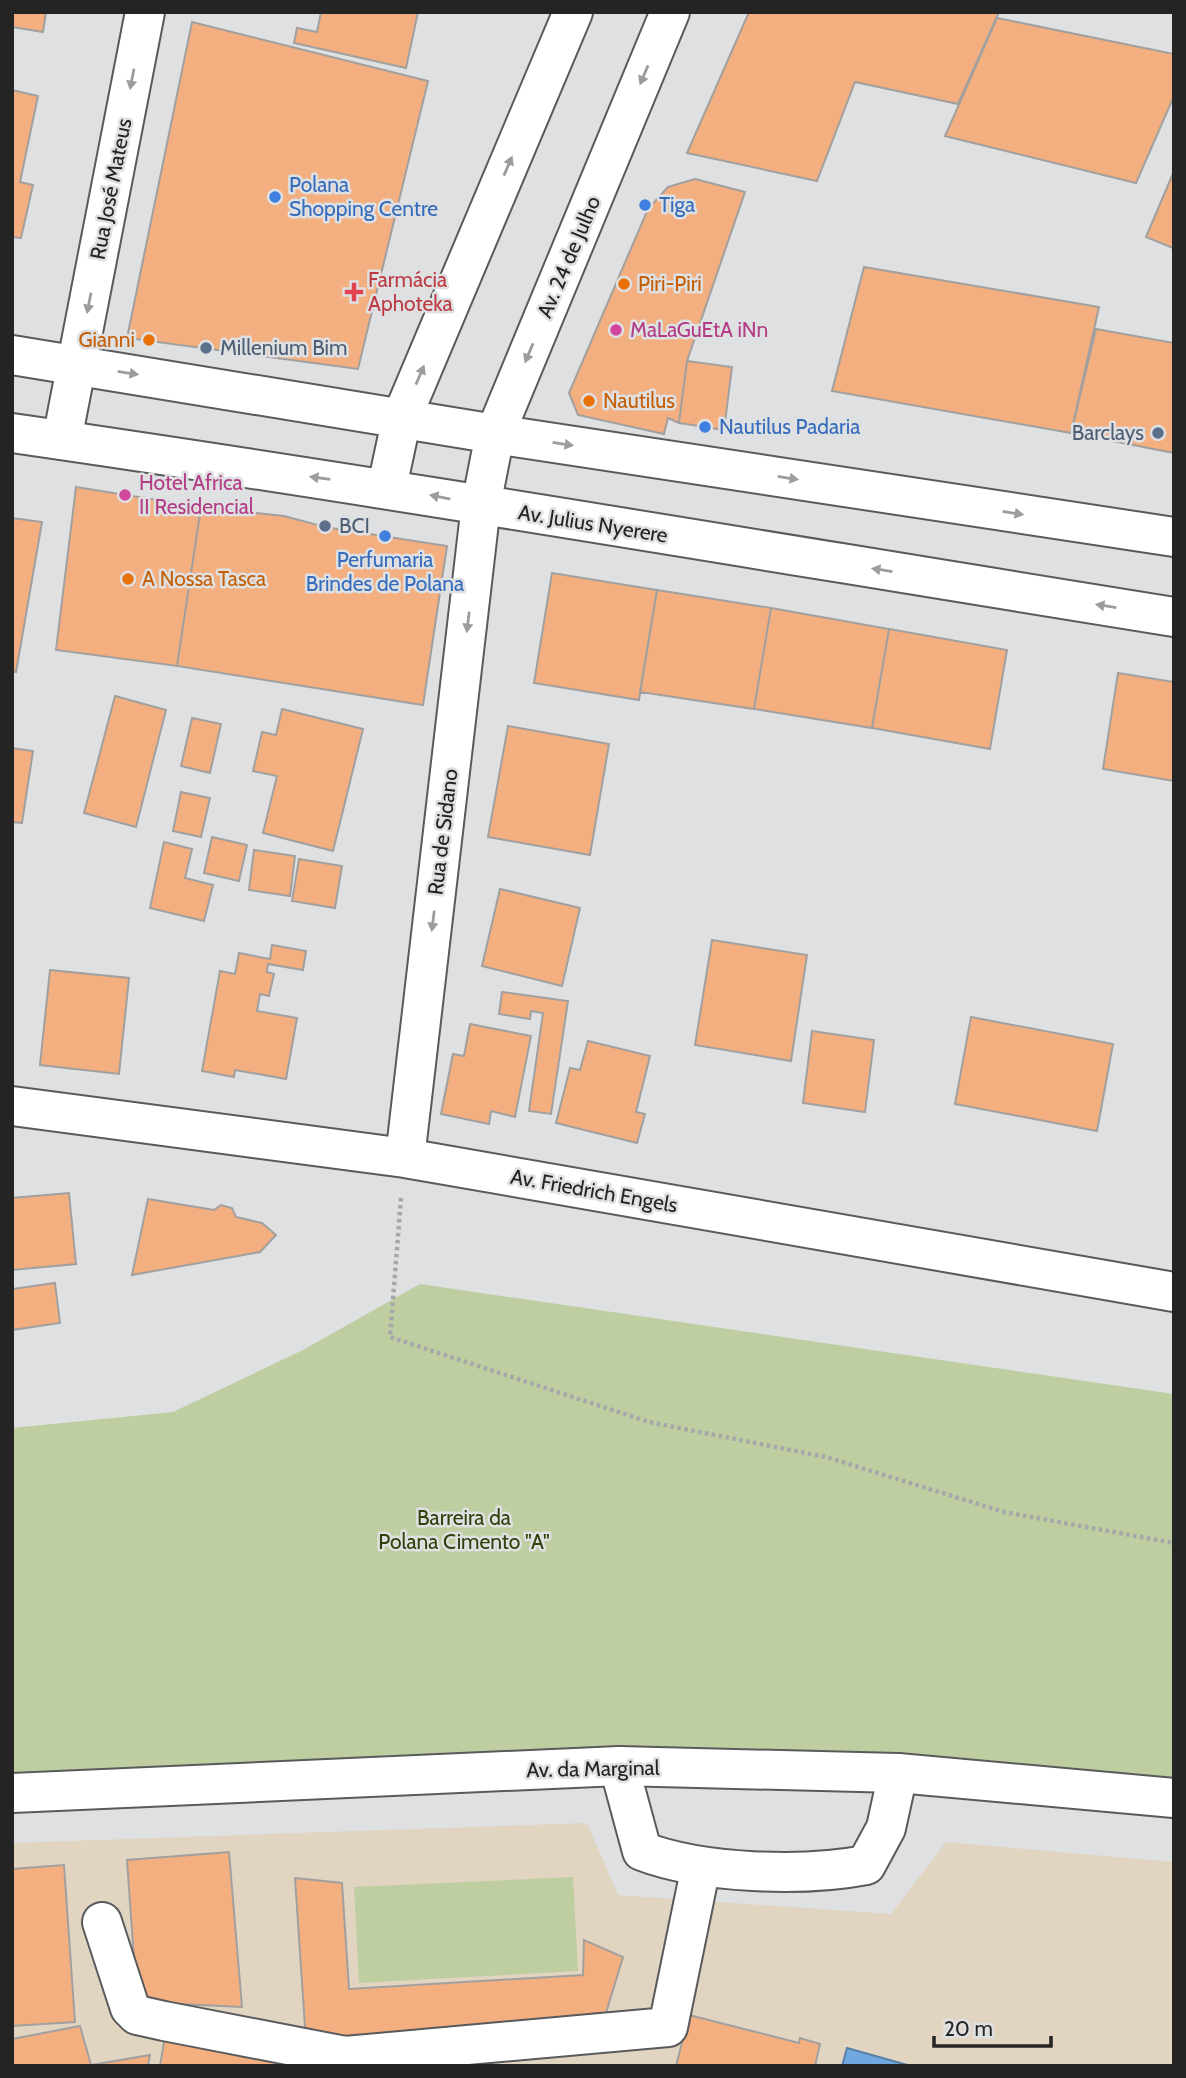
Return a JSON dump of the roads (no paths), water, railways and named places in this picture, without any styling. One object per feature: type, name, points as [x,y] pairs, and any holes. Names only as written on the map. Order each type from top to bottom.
[{"type":"main road","name":"Rua José Mateus","points":[[62,440],[145,12]]},
{"type":"main road","points":[[387,487],[402,417],[573,12]]},
{"type":"main road","name":"Av. 24 de Julho","points":[[481,505],[495,434],[670,12]]},
{"type":"main road","points":[[12,355],[495,434],[1174,537]]},
{"type":"main road","name":"Av. Julius Nyerere","points":[[12,433],[387,487],[481,505],[1174,617]]},
{"type":"main road","name":"Rua de Sidano","points":[[405,1158],[481,505]]},
{"type":"main road","name":"Av. Friedrich Engels","points":[[12,1106],[405,1158],[1174,1292]]},
{"type":"main road","points":[[619,1766],[642,1851],[670,1862],[701,1866],[826,1872],[866,1865],[886,1828],[898,1773]]},
{"type":"main road","name":"Av. da Marginal","points":[[12,1793],[619,1766],[898,1773],[1174,1798]]},
{"type":"main road","points":[[103,1922],[130,2008],[137,2015],[345,2056],[596,2035],[668,2027],[701,1866]]},
{"type":"water","points":[[847,2048],[911,2066],[842,2066]]},
{"type":"place","name":"Polana Shopping Centre","points":[[275,197]]},
{"type":"place","name":"Tiga","points":[[645,205]]},
{"type":"place","name":"Piri-Piri","points":[[624,284]]},
{"type":"place","name":"Farmácia Aphoteka","points":[[354,292]]},
{"type":"place","name":"MaLaGuEtA iNn","points":[[616,330]]},
{"type":"place","name":"Gianni","points":[[149,340]]},
{"type":"place","name":"Millenium Bim","points":[[206,348]]},
{"type":"place","name":"Nautilus","points":[[589,401]]},
{"type":"place","name":"Nautilus Padaria","points":[[705,427]]},
{"type":"place","name":"Barclays","points":[[1158,433]]},
{"type":"place","name":"Hotel Africa II Residencial","points":[[125,495]]},
{"type":"place","name":"BCI","points":[[325,526]]},
{"type":"place","name":"Perfumaria Brindes de Polana","points":[[385,536]]},
{"type":"place","name":"A Nossa Tasca","points":[[128,579]]},
{"type":"park label","name":"Barreira da Polana Cimento \"A\"","points":[[464,1530]]}]
